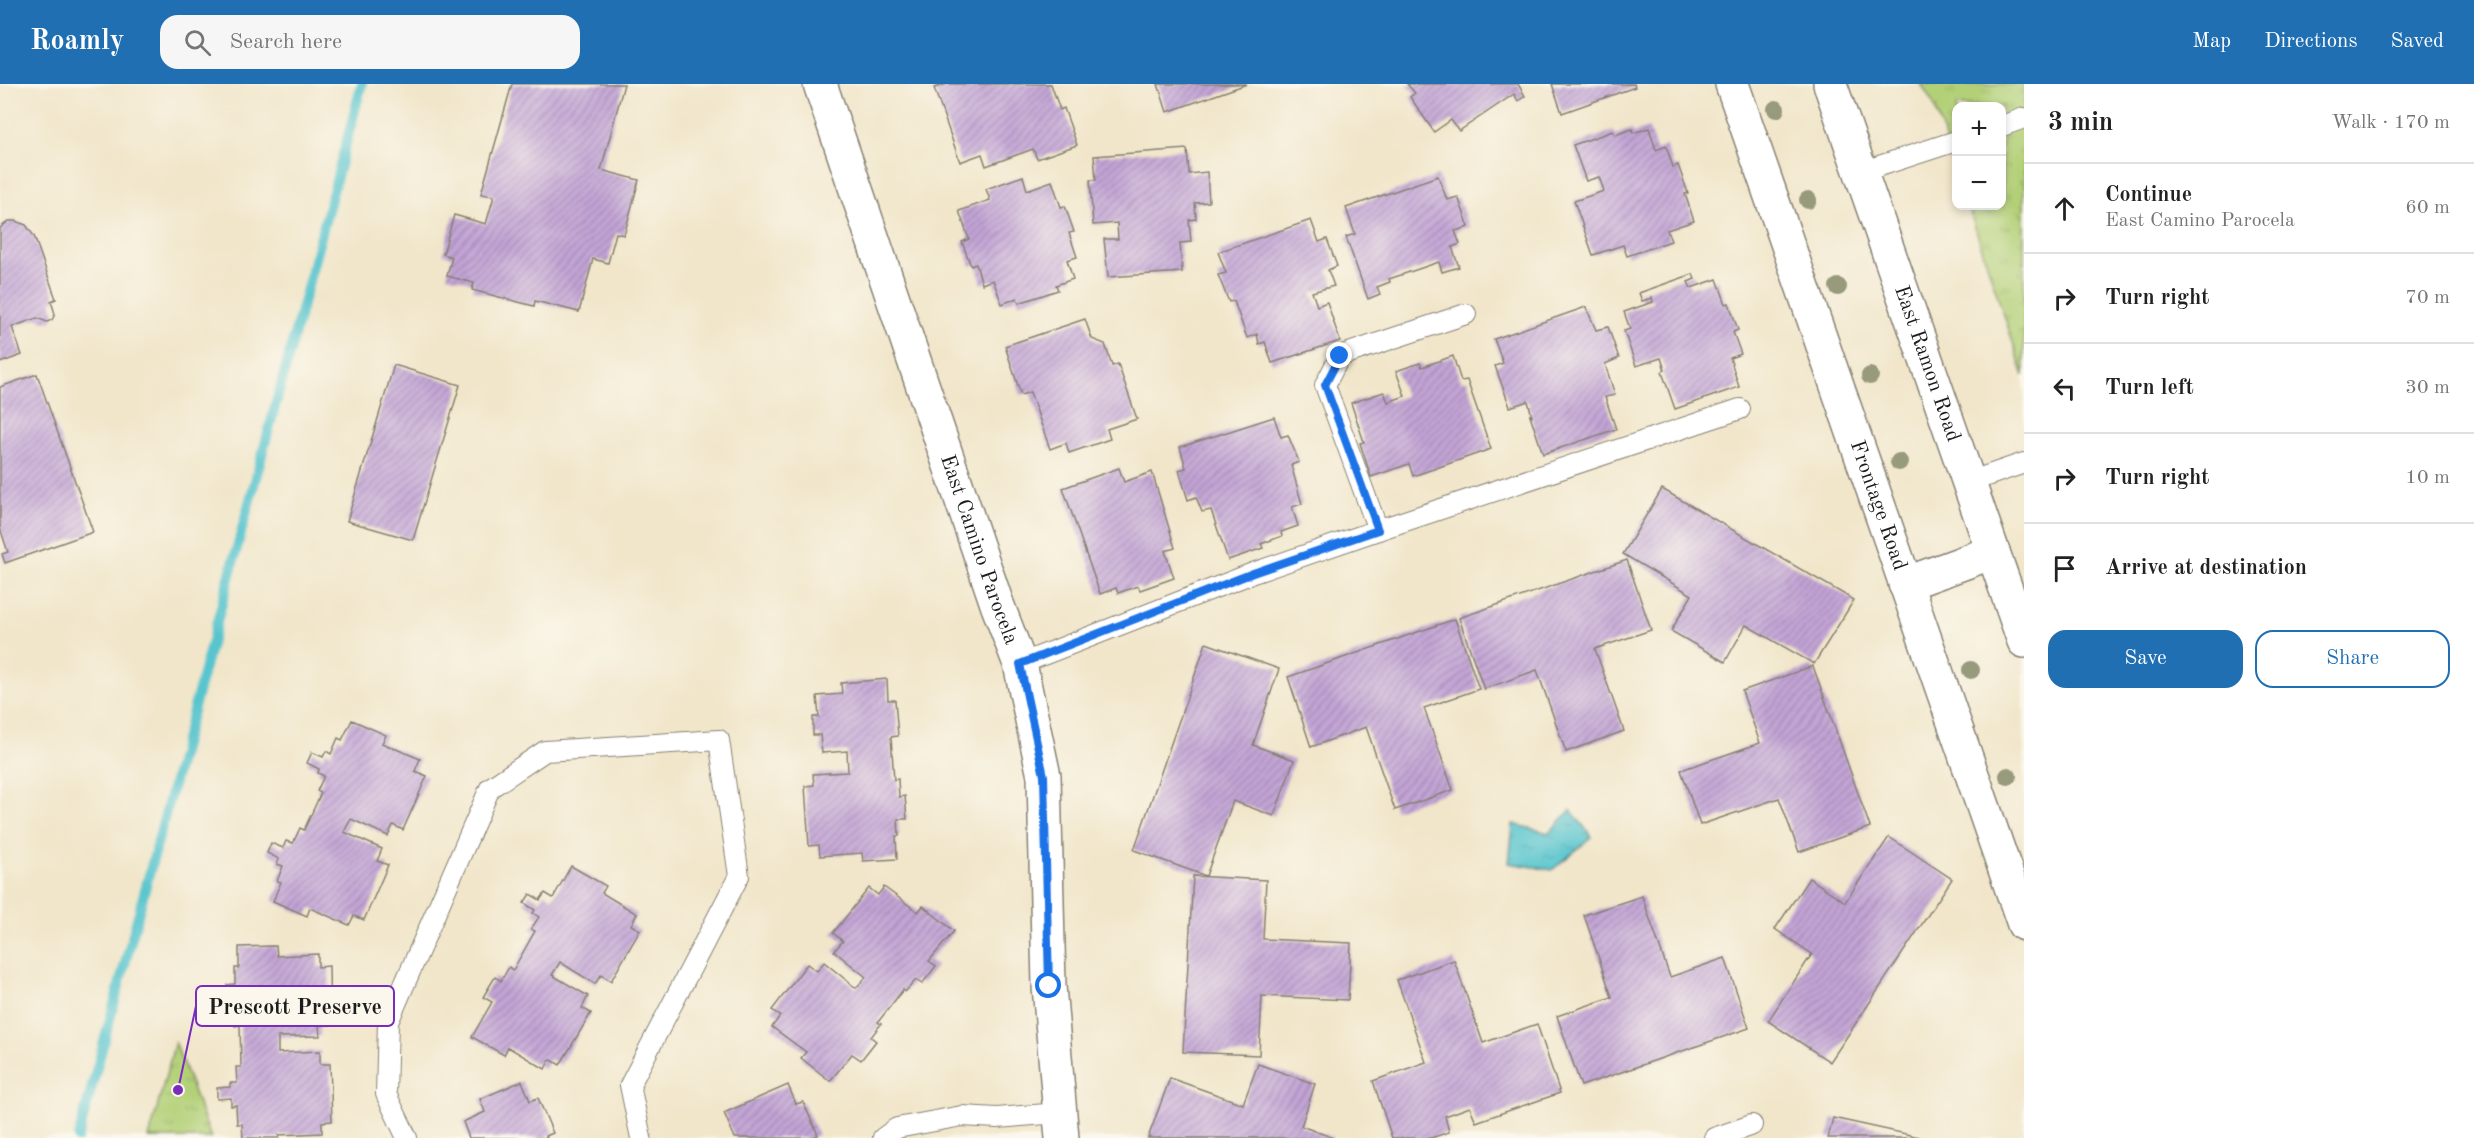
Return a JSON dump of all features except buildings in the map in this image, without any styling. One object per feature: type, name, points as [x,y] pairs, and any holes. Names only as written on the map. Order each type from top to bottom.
[{"type":"street","name":"East Camino Parocela","points":[[820,84],[982,560],[1020,664],[1044,776],[1049,986],[1061,1125]]},
{"type":"street","name":"Frontage Road","points":[[1732,84],[2024,924]]},
{"type":"street","name":"East Ramon Road","points":[[1830,84],[2024,641]]},
{"type":"street","points":[[1905,584],[1993,552]]},
{"type":"lane","points":[[2006,124],[2024,118]]},
{"type":"lane","points":[[1861,172],[1952,142]]},
{"type":"lane","points":[[1378,530],[1325,385],[1340,356],[1467,314]]},
{"type":"lane","points":[[1020,664],[1253,573],[1740,409]]},
{"type":"lane","points":[[1969,482],[2024,463]]},
{"type":"lane","points":[[407,1138],[386,1094],[388,1022],[490,788],[545,751],[719,740],[739,876],[630,1085],[640,1138]]},
{"type":"lane","points":[[883,1138],[897,1128],[962,1116],[1061,1125]]},
{"type":"lane","points":[[1713,1138],[1752,1125]]},
{"type":"green space","points":[[1921,84],[2024,84],[2024,376],[1969,210],[2006,210],[2006,102],[1952,102],[1952,160],[1934,105]]},
{"type":"green space","points":[[175,1042],[211,1138],[149,1138]]},
{"type":"water","points":[[1571,810],[1592,837],[1552,870],[1509,863],[1513,824],[1549,833]]},
{"type":"waterway","points":[[78,1138],[362,84]]},
{"type":"place","name":"Prescott Preserve","points":[[178,1090]]},
{"type":"route","points":[[1049,986],[1044,776],[1020,664],[1253,573],[1378,530],[1325,385],[1340,356]]}]
